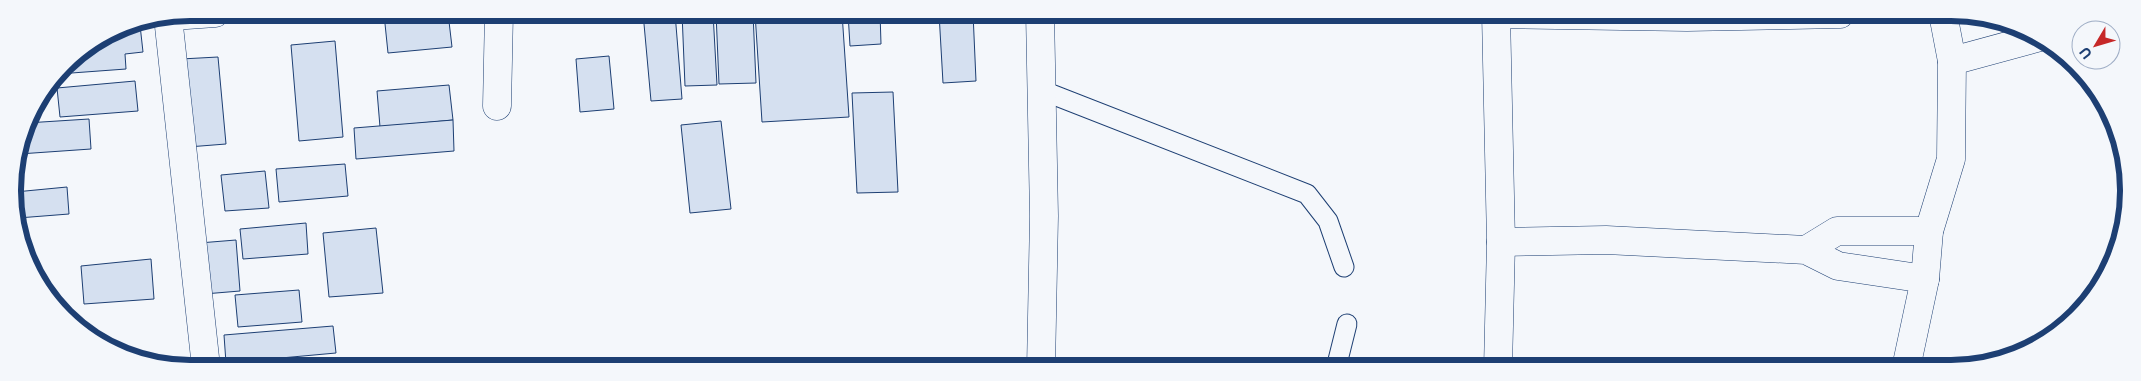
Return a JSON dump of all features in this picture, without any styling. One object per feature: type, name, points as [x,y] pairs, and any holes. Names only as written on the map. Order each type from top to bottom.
[{"type":"main road","points":[[497,106],[499,21]]},
{"type":"main road","points":[[1040,21],[1044,216],[1041,359]]},
{"type":"main road","points":[[1496,22],[1501,242],[1498,359]]},
{"type":"main road","points":[[1908,359],[1925,279],[1929,231],[1951,159],[1952,61],[1938,22]]},
{"type":"main road","points":[[169,23],[205,359]]},
{"type":"main road","points":[[1952,61],[2028,40]]},
{"type":"main road","points":[[1806,250],[1837,231],[1929,231]]},
{"type":"main road","points":[[1501,242],[1606,240],[1806,250],[1838,266],[1925,279]]},
{"type":"lane","points":[[1041,90],[1307,194],[1328,221],[1344,267]]},
{"type":"lane","points":[[1338,359],[1347,324]]},
{"type":"building","points":[[385,21],[449,21],[452,47],[388,53]]},
{"type":"building","points":[[644,21],[676,21],[682,99],[651,101]]},
{"type":"building","points":[[682,21],[713,21],[717,85],[685,86]]},
{"type":"building","points":[[716,21],[753,21],[756,83],[719,84]]},
{"type":"building","points":[[756,21],[843,21],[849,117],[762,122]]},
{"type":"building","points":[[849,21],[880,21],[881,44],[850,46]]},
{"type":"building","points":[[939,21],[973,21],[976,81],[943,83]]},
{"type":"building","points":[[140,29],[143,52],[125,54],[126,69],[69,73],[87,56],[106,44]]},
{"type":"building","points":[[335,41],[343,137],[299,141],[291,45]]},
{"type":"building","points":[[609,56],[614,109],[580,112],[576,59]]},
{"type":"building","points":[[218,57],[226,144],[188,147],[181,59]]},
{"type":"building","points":[[135,81],[138,111],[60,117],[57,88]]},
{"type":"building","points":[[449,85],[453,120],[380,127],[377,91]]},
{"type":"building","points":[[893,92],[898,192],[857,193],[852,93]]},
{"type":"building","points":[[89,119],[91,149],[26,154],[36,122]]},
{"type":"building","points":[[453,120],[454,151],[356,159],[354,128]]},
{"type":"building","points":[[721,121],[731,209],[690,213],[681,125]]},
{"type":"building","points":[[345,164],[348,196],[279,202],[276,169]]},
{"type":"building","points":[[265,171],[269,208],[225,211],[221,175]]},
{"type":"building","points":[[67,187],[69,214],[24,218],[21,191]]},
{"type":"building","points":[[306,223],[308,254],[243,259],[240,229]]},
{"type":"building","points":[[376,228],[383,293],[329,297],[323,233]]},
{"type":"building","points":[[236,240],[240,291],[204,294],[199,243]]},
{"type":"building","points":[[151,259],[154,299],[84,304],[81,266]]},
{"type":"building","points":[[299,290],[302,322],[238,327],[235,295]]},
{"type":"building","points":[[333,326],[336,353],[270,359],[226,359],[224,335]]}]
